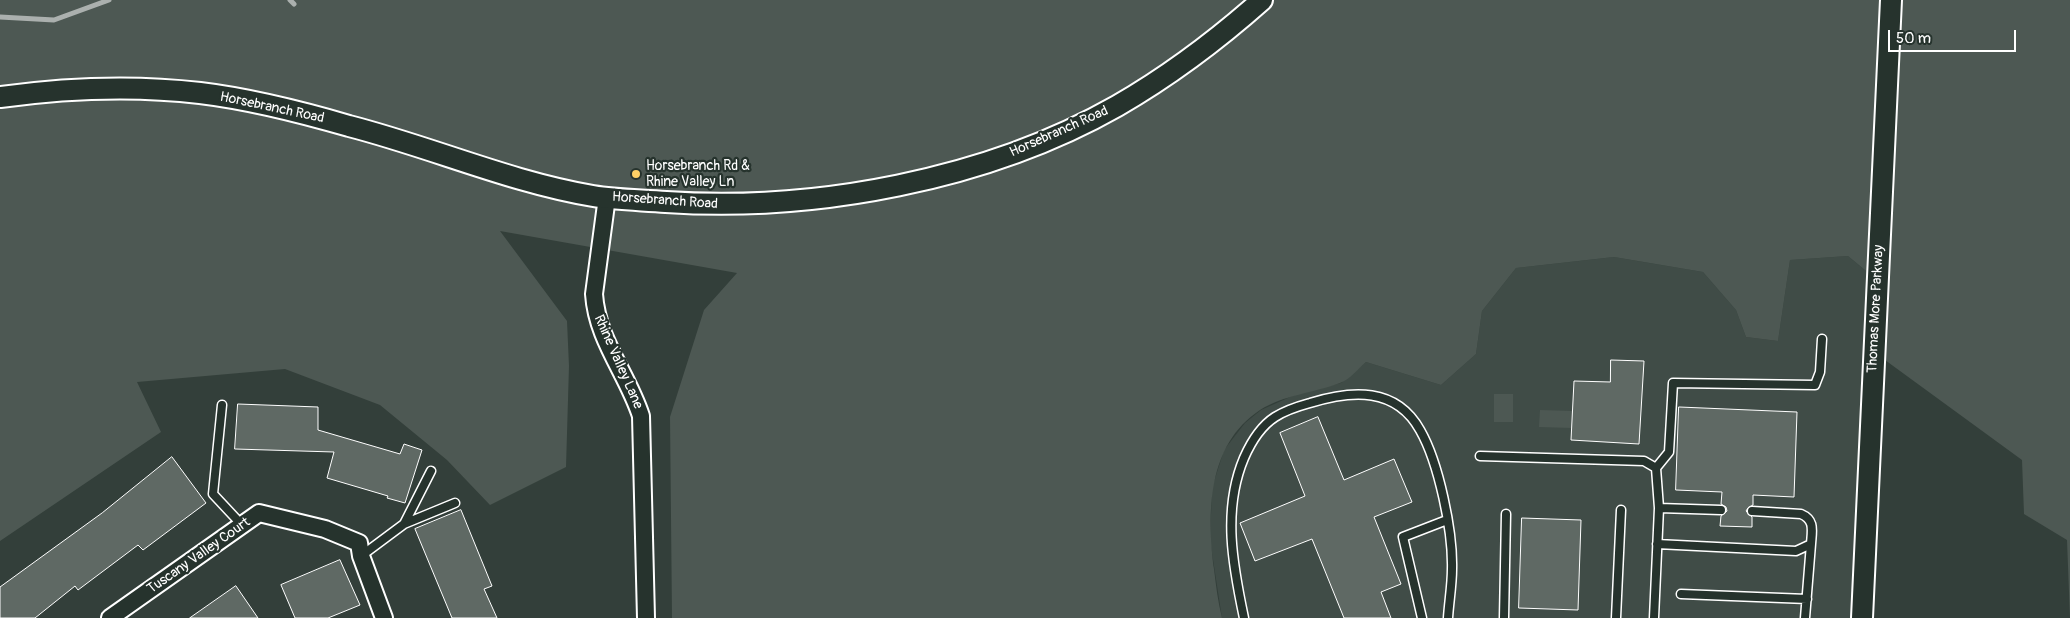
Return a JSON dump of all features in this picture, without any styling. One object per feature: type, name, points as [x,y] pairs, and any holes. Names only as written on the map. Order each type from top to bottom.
[{"type":"street","name":"Horsebranch Road","points":[[0,96],[80,88],[160,89],[244,100],[351,126],[517,177],[607,197],[716,205],[777,203],[828,198],[909,184],[969,168],[1063,132],[1114,108],[1167,75],[1230,28],[1262,0]]},
{"type":"street","name":"Thomas More Parkway","points":[[1862,618],[1891,0]]},
{"type":"street","name":"Rhine Valley Lane","points":[[607,197],[594,294],[595,310],[598,324],[633,391],[641,416],[646,618]]},
{"type":"street","name":"Tuscany Valley Court","points":[[110,618],[259,513],[326,529],[359,543],[361,556],[384,618]]},
{"type":"lane","points":[[1654,618],[1659,508],[1656,468],[1669,452],[1673,383],[1815,385],[1820,372],[1822,339]]},
{"type":"lane","points":[[1244,618],[1230,538],[1233,498],[1243,461],[1259,431],[1275,417],[1293,408],[1353,392],[1383,397],[1405,410],[1420,430],[1433,460],[1446,511],[1452,568],[1448,618]]},
{"type":"lane","points":[[222,405],[213,494],[242,526]]},
{"type":"lane","points":[[1480,456],[1644,461],[1656,468]]},
{"type":"lane","points":[[404,524],[431,471]]},
{"type":"lane","points":[[361,556],[404,524],[456,503]]},
{"type":"lane","points":[[1659,508],[1721,510]]},
{"type":"lane","points":[[1616,618],[1621,510]]},
{"type":"lane","points":[[1752,511],[1801,514],[1808,517],[1812,525],[1805,618]]},
{"type":"lane","points":[[1504,618],[1506,514]]},
{"type":"lane","points":[[1422,618],[1403,537],[1446,520]]},
{"type":"lane","points":[[1657,544],[1796,551],[1811,544]]},
{"type":"lane","points":[[1681,594],[1807,599]]},
{"type":"shaded area","points":[[0,0],[2070,0],[2070,618],[2067,540],[2024,514],[2022,460],[1874,352],[1877,280],[1848,256],[1790,260],[1778,341],[1746,337],[1736,310],[1703,272],[1614,257],[1516,268],[1482,311],[1476,354],[1441,385],[1366,362],[1343,382],[1279,401],[1260,410],[1243,425],[1229,442],[1220,461],[1214,482],[1211,525],[1212,548],[1216,588],[1222,618],[672,618],[670,417],[704,310],[737,273],[500,231],[567,321],[569,366],[566,467],[490,505],[447,460],[380,405],[285,369],[137,382],[161,432],[0,541]]},
{"type":"shaded area","points":[[1848,256],[1877,280],[1862,618],[1222,618],[1210,540],[1212,488],[1224,450],[1245,423],[1261,410],[1299,393],[1341,383],[1366,362],[1441,385],[1476,354],[1482,311],[1516,268],[1614,257],[1703,272],[1736,310],[1746,337],[1778,341],[1790,260]]},
{"type":"shaded area","points":[[1494,394],[1513,394],[1513,422],[1494,422]]},
{"type":"shaded area","points":[[1540,410],[1572,411],[1572,428],[1539,427]]},
{"type":"building","points":[[1611,360],[1644,361],[1639,444],[1571,440],[1574,381],[1610,382]]},
{"type":"building","points":[[238,404],[318,407],[318,430],[400,454],[404,444],[422,450],[405,503],[327,478],[334,452],[235,449]]},
{"type":"building","points":[[1679,407],[1797,412],[1794,497],[1753,495],[1753,505],[1746,511],[1752,517],[1752,527],[1720,526],[1721,516],[1727,511],[1726,507],[1721,504],[1722,492],[1676,490]]},
{"type":"building","points":[[1318,417],[1344,480],[1394,459],[1412,502],[1374,517],[1401,584],[1381,592],[1391,618],[1344,618],[1312,539],[1255,561],[1240,523],[1305,496],[1280,433]]},
{"type":"building","points":[[172,457],[206,503],[143,550],[138,545],[78,590],[75,586],[35,618],[0,618],[0,587],[102,513]]},
{"type":"building","points":[[461,510],[492,586],[484,589],[497,618],[452,618],[415,529]]},
{"type":"building","points":[[1522,518],[1581,520],[1578,610],[1519,608]]},
{"type":"building","points":[[340,560],[360,605],[328,618],[295,618],[281,585]]},
{"type":"building","points":[[236,586],[258,618],[190,618]]},
{"type":"waterway","points":[[0,17],[54,20],[109,0]]},
{"type":"waterway","points":[[290,0],[294,4]]},
{"type":"place","name":"Horsebranch Rd & Rhine Valley Ln","points":[[636,174]]}]
